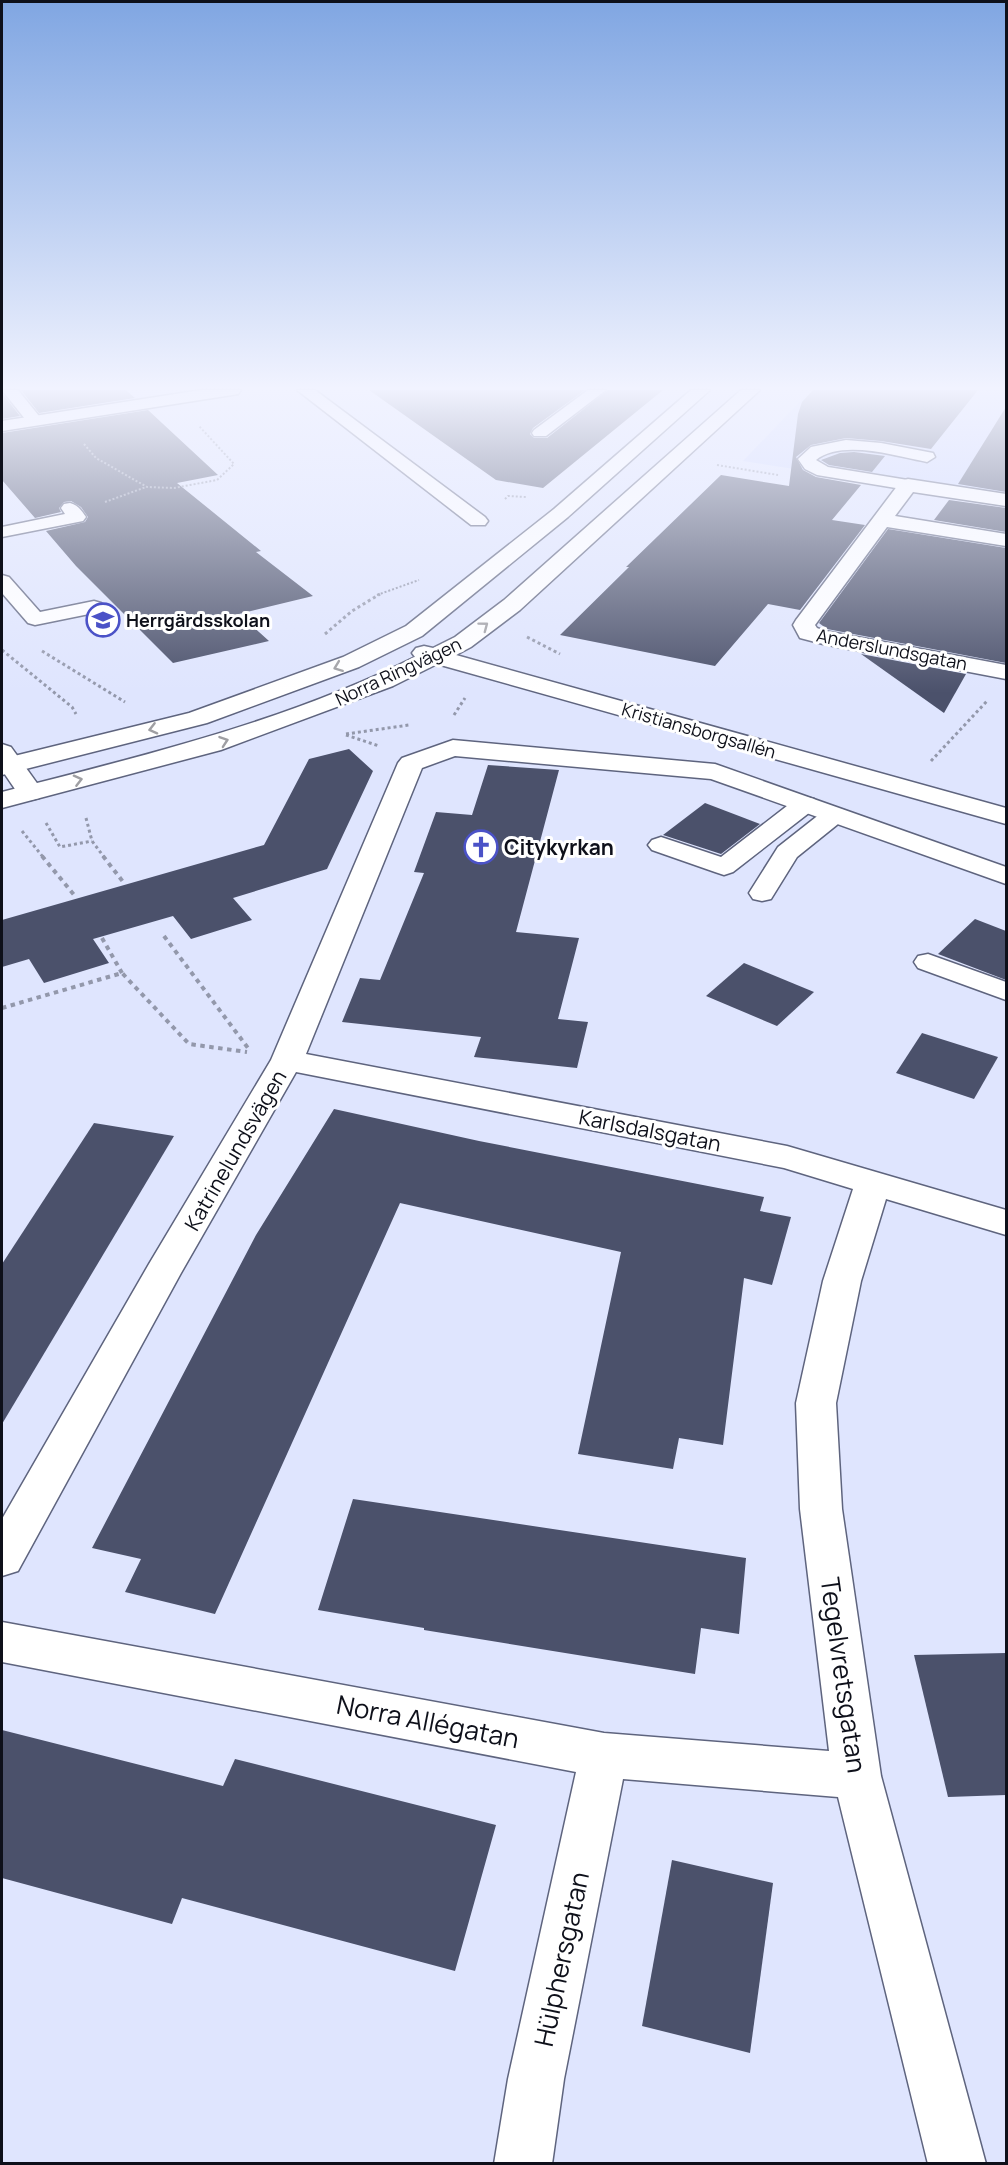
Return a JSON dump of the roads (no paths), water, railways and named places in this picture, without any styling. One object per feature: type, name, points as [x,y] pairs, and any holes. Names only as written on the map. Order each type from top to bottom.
[{"type":"street","points":[[438,491],[477,521]]},
{"type":"street","name":"Norra Ringvägen","points":[[4,761],[198,718],[351,662],[391,643],[428,621],[585,491]]},
{"type":"street","name":"Norra Ringvägen","points":[[2,800],[35,804],[212,745],[385,681],[463,642],[512,605],[639,491]]},
{"type":"street","name":"Anderslundsgatan","points":[[904,491],[804,625],[808,633],[1006,672]]},
{"type":"street","points":[[947,491],[1006,500]]},
{"type":"street","points":[[883,520],[1006,540]]},
{"type":"street","name":"Kristiansborgsallén","points":[[391,643],[1006,816]]},
{"type":"street","name":"Kristiansborgsallén","points":[[453,748],[715,772],[1006,876]]},
{"type":"street","name":"Katrinelundsvägen","points":[[2,1558],[162,1274],[287,1060],[411,764],[453,748]]},
{"type":"street","points":[[4,761],[35,804]]},
{"type":"street","name":"Karlsdalsgatan","points":[[287,1060],[787,1157],[1005,1219]]},
{"type":"street","name":"Tegelvretsgatan","points":[[873,1183],[842,1281],[816,1403],[820,1509],[857,1776],[957,2163]]},
{"type":"street","name":"Norra Allégatan","points":[[2,1642],[604,1755],[857,1776]]},
{"type":"street","name":"Hülphersgatan","points":[[523,2163],[536,2079],[604,1755]]},
{"type":"lane","points":[[2,532],[77,518],[70,508]]},
{"type":"lane","points":[[2,581],[35,619],[94,607]]},
{"type":"lane","points":[[661,845],[724,867],[805,804]]},
{"type":"lane","points":[[762,893],[787,852],[834,815]]},
{"type":"lane","points":[[928,962],[1006,992]]},
{"type":"place","name":"Herrgärdsskolan","points":[[103,620]]},
{"type":"place","name":"Citykyrkan","points":[[481,847]]}]
